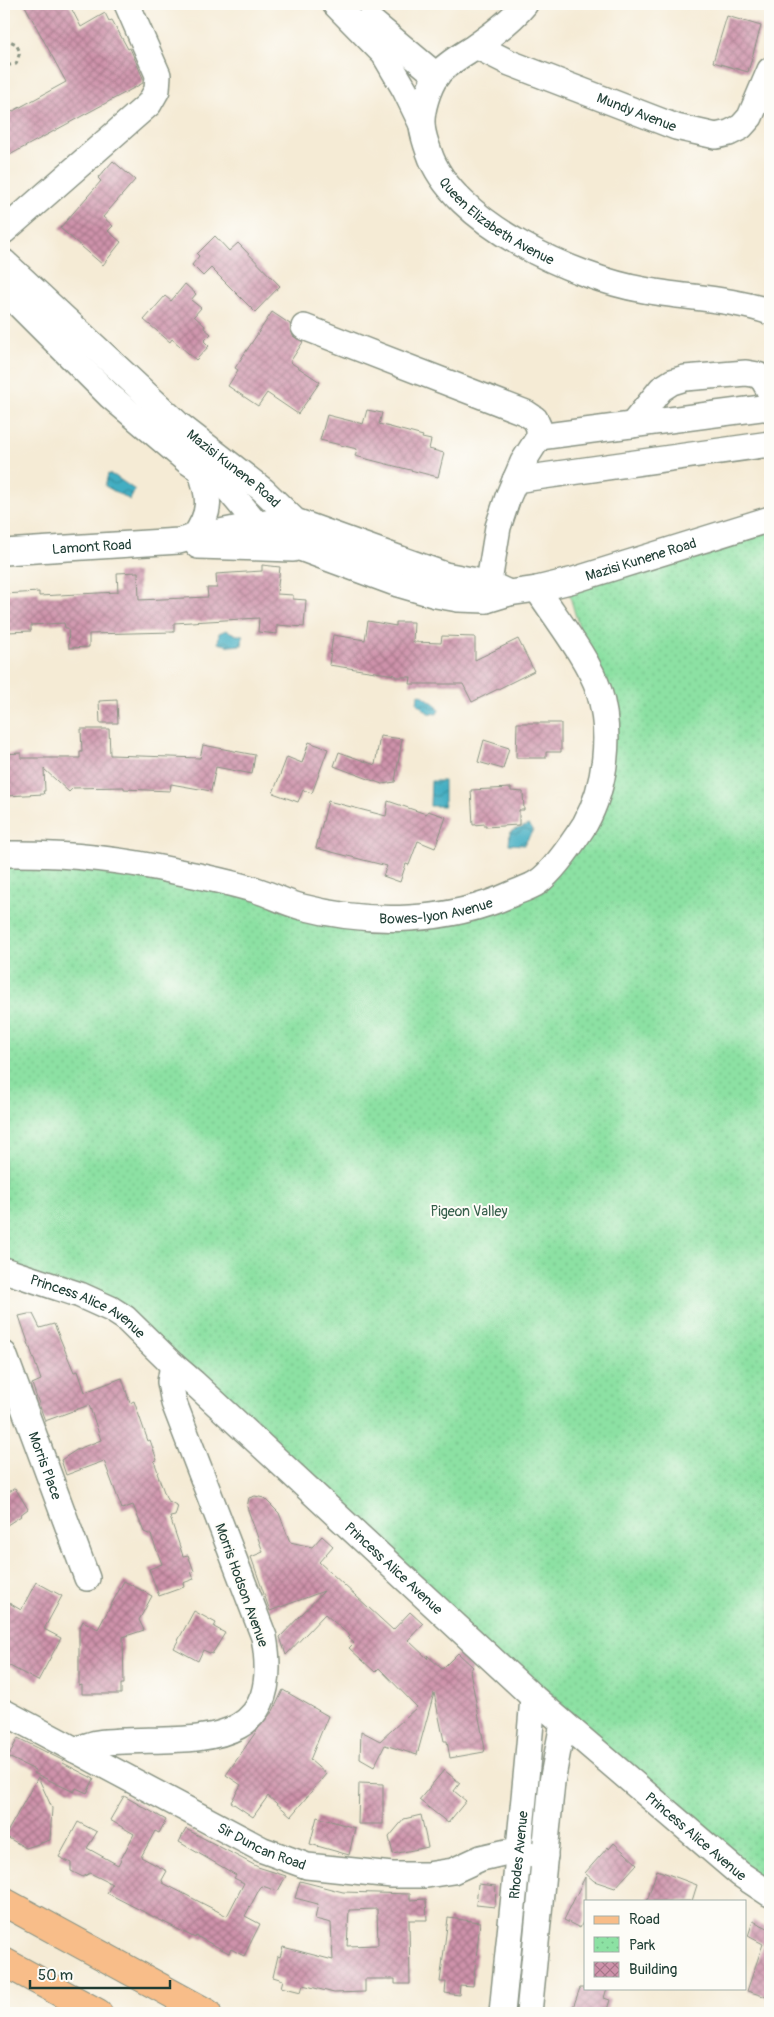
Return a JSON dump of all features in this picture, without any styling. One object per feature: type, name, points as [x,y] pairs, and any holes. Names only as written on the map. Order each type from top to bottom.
[{"type":"main road","points":[[6,1907],[207,2013]]},
{"type":"main road","points":[[4,1962],[98,2013]]},
{"type":"street","points":[[4,231],[149,104],[157,90],[158,75],[127,4]]},
{"type":"street","points":[[335,4],[384,54],[405,90],[422,126]]},
{"type":"street","points":[[355,4],[364,14],[437,76]]},
{"type":"street","name":"Queen Elizabeth Avenue","points":[[525,4],[508,21],[437,76],[428,95],[422,126],[433,164],[441,177],[454,192],[500,231],[571,269],[599,279],[642,290],[742,305],[770,312]]},
{"type":"street","name":"Mundy Avenue","points":[[476,46],[510,63],[676,127],[716,136],[729,133],[741,127],[750,117],[770,70]]},
{"type":"street","name":"Mazisi Kunene Road","points":[[4,262],[67,336],[110,396],[263,490],[295,521],[494,592]]},
{"type":"street","name":"Mazisi Kunene Road","points":[[4,290],[67,336],[129,377],[170,433],[187,461],[226,487],[258,524],[272,535],[303,549],[407,587],[458,598],[494,592],[537,590],[770,519]]},
{"type":"street","points":[[304,327],[526,413],[535,419],[539,428],[539,437],[523,462],[498,527],[494,592]]},
{"type":"street","points":[[632,425],[661,389],[672,382],[685,378],[746,373],[758,375],[770,392]]},
{"type":"street","points":[[110,396],[129,377]]},
{"type":"street","points":[[539,437],[770,407]]},
{"type":"street","points":[[515,480],[770,444]]},
{"type":"street","points":[[186,539],[205,518],[208,505],[208,490],[200,470]]},
{"type":"street","name":"Lamont Road","points":[[4,552],[186,539],[276,521],[295,521]]},
{"type":"street","name":"Lamont Road","points":[[186,539],[194,546],[303,549]]},
{"type":"street","name":"Bowes-lyon Avenue","points":[[4,854],[35,854],[111,860],[177,871],[258,891],[301,907],[346,916],[390,918],[442,916],[491,904],[538,882],[572,846],[591,812],[603,772],[606,730],[599,690],[582,656],[537,590]]},
{"type":"street","name":"Princess Alice Avenue","points":[[4,1270],[80,1295],[111,1309],[125,1318],[173,1365],[533,1697],[740,1874],[770,1894]]},
{"type":"street","name":"Morris Place","points":[[4,1354],[86,1578]]},
{"type":"street","name":"Morris Hodson Avenue","points":[[75,1750],[96,1744],[189,1740],[222,1734],[251,1718],[265,1695],[268,1662],[264,1637],[174,1403],[170,1382],[173,1365]]},
{"type":"street","name":"Rhodes Avenue","points":[[502,2013],[533,1697]]},
{"type":"street","name":"Sir Duncan Road","points":[[4,1712],[263,1850],[307,1866],[392,1875],[427,1875],[453,1871],[481,1858],[507,1852],[545,1856]]},
{"type":"street","name":"Rhodes Avenue","points":[[528,2013],[552,1782],[563,1723]]},
{"type":"path","points":[[4,40],[6,39],[16,44],[20,52],[16,64],[4,66]]},
{"type":"green space","name":"Pigeon Valley","points":[[770,516],[770,1888],[535,1691],[142,1324],[4,1264],[4,851],[256,893],[408,915],[511,892],[571,842],[598,770],[591,669],[565,579]]},
{"type":"water","points":[[108,474],[115,476],[135,490],[130,500],[105,486]]},
{"type":"water","points":[[226,630],[237,635],[243,635],[242,645],[230,646],[218,643],[219,633]]},
{"type":"water","points":[[421,694],[436,705],[439,710],[437,714],[428,713],[417,703],[418,695]]},
{"type":"water","points":[[431,781],[444,781],[444,806],[430,806]]},
{"type":"water","points":[[529,825],[533,830],[524,845],[509,844],[510,833]]},
{"type":"building","points":[[24,4],[69,4],[81,27],[105,13],[109,21],[112,20],[128,49],[130,48],[143,78],[143,83],[4,158],[4,116],[66,82]]},
{"type":"building","points":[[727,16],[761,26],[748,72],[713,62]]},
{"type":"building","points":[[113,161],[135,180],[103,217],[113,226],[108,231],[121,242],[103,265],[60,228],[101,181],[98,178]]},
{"type":"building","points":[[215,236],[229,251],[238,243],[280,286],[255,312],[211,268],[203,276],[192,265],[199,256],[197,254]]},
{"type":"building","points":[[185,284],[196,294],[191,300],[201,308],[194,316],[211,334],[204,341],[209,346],[196,360],[172,339],[170,342],[144,320],[165,296],[171,301]]},
{"type":"building","points":[[272,312],[290,324],[293,336],[303,342],[290,362],[320,382],[298,414],[267,393],[258,406],[228,386],[238,370],[235,368]]},
{"type":"building","points":[[367,410],[382,413],[379,424],[431,440],[429,449],[444,453],[438,477],[355,456],[357,449],[320,440],[327,415],[363,424]]},
{"type":"building","points":[[262,565],[280,567],[277,594],[293,595],[293,599],[306,600],[304,627],[277,625],[277,634],[258,632],[259,618],[174,623],[174,632],[89,634],[89,647],[69,648],[68,628],[65,628],[64,623],[31,625],[31,631],[7,632],[6,627],[4,627],[4,594],[39,592],[39,596],[118,592],[117,573],[138,572],[139,600],[208,597],[207,588],[217,588],[216,574],[262,571]]},
{"type":"building","points":[[368,621],[396,626],[396,622],[414,622],[413,642],[441,643],[442,636],[475,637],[475,660],[518,639],[534,671],[472,702],[463,684],[410,684],[411,677],[395,677],[395,675],[329,665],[333,635],[365,640]]},
{"type":"building","points":[[117,700],[118,723],[100,723],[99,701]]},
{"type":"building","points":[[517,723],[561,723],[561,752],[546,752],[546,758],[516,758]]},
{"type":"building","points":[[81,729],[109,729],[110,755],[200,758],[203,745],[255,755],[252,774],[216,767],[211,791],[171,784],[170,791],[124,789],[124,787],[73,788],[69,792],[44,769],[44,794],[6,796],[6,793],[4,793],[4,754],[21,753],[21,758],[80,758],[80,752],[82,752]]},
{"type":"building","points":[[380,736],[402,739],[395,782],[382,784],[334,766],[339,752],[375,765]]},
{"type":"building","points":[[484,740],[509,748],[503,769],[478,762]]},
{"type":"building","points":[[309,742],[328,749],[312,793],[303,790],[298,802],[273,793],[287,757],[302,763]]},
{"type":"building","points":[[511,788],[511,791],[523,792],[524,810],[519,810],[519,825],[485,827],[485,824],[473,825],[471,790]]},
{"type":"building","points":[[328,801],[386,816],[388,801],[426,814],[428,811],[446,817],[435,848],[418,841],[409,865],[406,864],[400,882],[383,876],[387,866],[316,848]]},
{"type":"building","points":[[33,1314],[40,1328],[54,1324],[74,1372],[78,1371],[85,1392],[122,1378],[130,1403],[134,1401],[148,1441],[150,1440],[157,1460],[154,1461],[157,1473],[167,1500],[178,1506],[175,1516],[170,1517],[183,1556],[188,1555],[194,1571],[191,1572],[194,1579],[183,1583],[184,1587],[159,1596],[149,1569],[162,1564],[151,1535],[144,1532],[133,1505],[122,1509],[104,1461],[66,1475],[61,1460],[78,1449],[101,1440],[89,1405],[45,1421],[32,1384],[41,1380],[19,1316]]},
{"type":"building","points":[[15,1488],[28,1509],[4,1527],[4,1490],[6,1494]]},
{"type":"building","points":[[255,1496],[264,1498],[279,1513],[290,1542],[312,1547],[322,1536],[333,1546],[319,1562],[393,1630],[410,1612],[423,1624],[408,1640],[428,1659],[427,1655],[442,1669],[458,1653],[473,1667],[470,1671],[484,1752],[450,1758],[447,1741],[444,1741],[434,1693],[417,1755],[385,1745],[374,1767],[360,1759],[361,1731],[380,1741],[417,1707],[379,1668],[375,1672],[349,1648],[354,1643],[348,1638],[350,1636],[325,1614],[286,1655],[280,1637],[324,1591],[270,1611],[251,1557],[263,1552],[247,1507],[249,1498]]},
{"type":"building","points":[[124,1581],[152,1596],[139,1620],[144,1630],[123,1637],[124,1684],[121,1684],[121,1694],[82,1694],[82,1685],[79,1686],[79,1629],[83,1621],[98,1629]]},
{"type":"building","points":[[36,1582],[62,1596],[44,1629],[61,1638],[38,1681],[4,1663],[4,1600],[21,1610]]},
{"type":"building","points":[[194,1611],[216,1623],[214,1627],[225,1633],[212,1654],[203,1650],[198,1661],[174,1648]]},
{"type":"building","points":[[283,1690],[328,1716],[310,1760],[326,1774],[291,1816],[268,1796],[253,1817],[231,1802],[241,1785],[226,1775],[260,1726],[273,1711]]},
{"type":"building","points":[[18,1738],[64,1761],[63,1763],[94,1779],[87,1793],[76,1788],[74,1792],[34,1773],[35,1770],[8,1757]]},
{"type":"building","points":[[444,1770],[460,1783],[454,1791],[466,1801],[448,1823],[419,1800]]},
{"type":"building","points":[[38,1777],[52,1808],[50,1840],[26,1848],[5,1836]]},
{"type":"building","points":[[359,1783],[383,1784],[383,1824],[358,1824]]},
{"type":"building","points":[[124,1796],[166,1820],[159,1833],[155,1831],[141,1857],[167,1871],[162,1880],[163,1883],[227,1916],[244,1883],[234,1878],[236,1875],[179,1842],[186,1829],[258,1867],[286,1876],[278,1891],[262,1886],[245,1916],[260,1924],[244,1956],[231,1949],[229,1953],[196,1936],[195,1938],[107,1893],[112,1884],[90,1873],[83,1877],[71,1871],[71,1863],[59,1857],[78,1822],[97,1832],[87,1848],[118,1865],[134,1834],[110,1820]]},
{"type":"building","points":[[421,1815],[428,1847],[393,1854],[389,1837],[404,1819]]},
{"type":"building","points":[[317,1817],[355,1828],[349,1855],[310,1844]]},
{"type":"building","points":[[614,1843],[637,1864],[615,1888],[594,1881],[585,1873],[608,1847],[609,1849]]},
{"type":"building","points":[[657,1870],[697,1885],[692,1900],[647,1900]]},
{"type":"building","points":[[585,1877],[584,1920],[580,1928],[564,1920]]},
{"type":"building","points":[[300,1881],[343,1892],[410,1894],[410,1900],[426,1899],[427,1920],[409,1920],[410,1984],[395,1984],[395,1979],[365,1979],[365,1992],[334,1993],[303,1985],[301,1992],[281,1987],[283,1980],[273,1977],[278,1956],[280,1957],[283,1947],[333,1960],[331,1923],[315,1919],[318,1904],[295,1898]],"holes":[[[377,1909],[378,1945],[347,1946],[349,1910]]]},
{"type":"building","points":[[478,1884],[496,1886],[495,1907],[476,1905]]},
{"type":"building","points":[[448,1918],[480,1922],[473,1986],[460,1985],[459,1995],[445,1993],[446,1982],[440,1982]]},
{"type":"building","points":[[753,1921],[770,1929],[770,1998],[747,1991],[763,1944],[748,1936]]},
{"type":"building","points":[[580,1988],[584,1988],[584,1990],[606,1990],[604,1998],[610,2000],[606,2013],[571,2013]]}]
